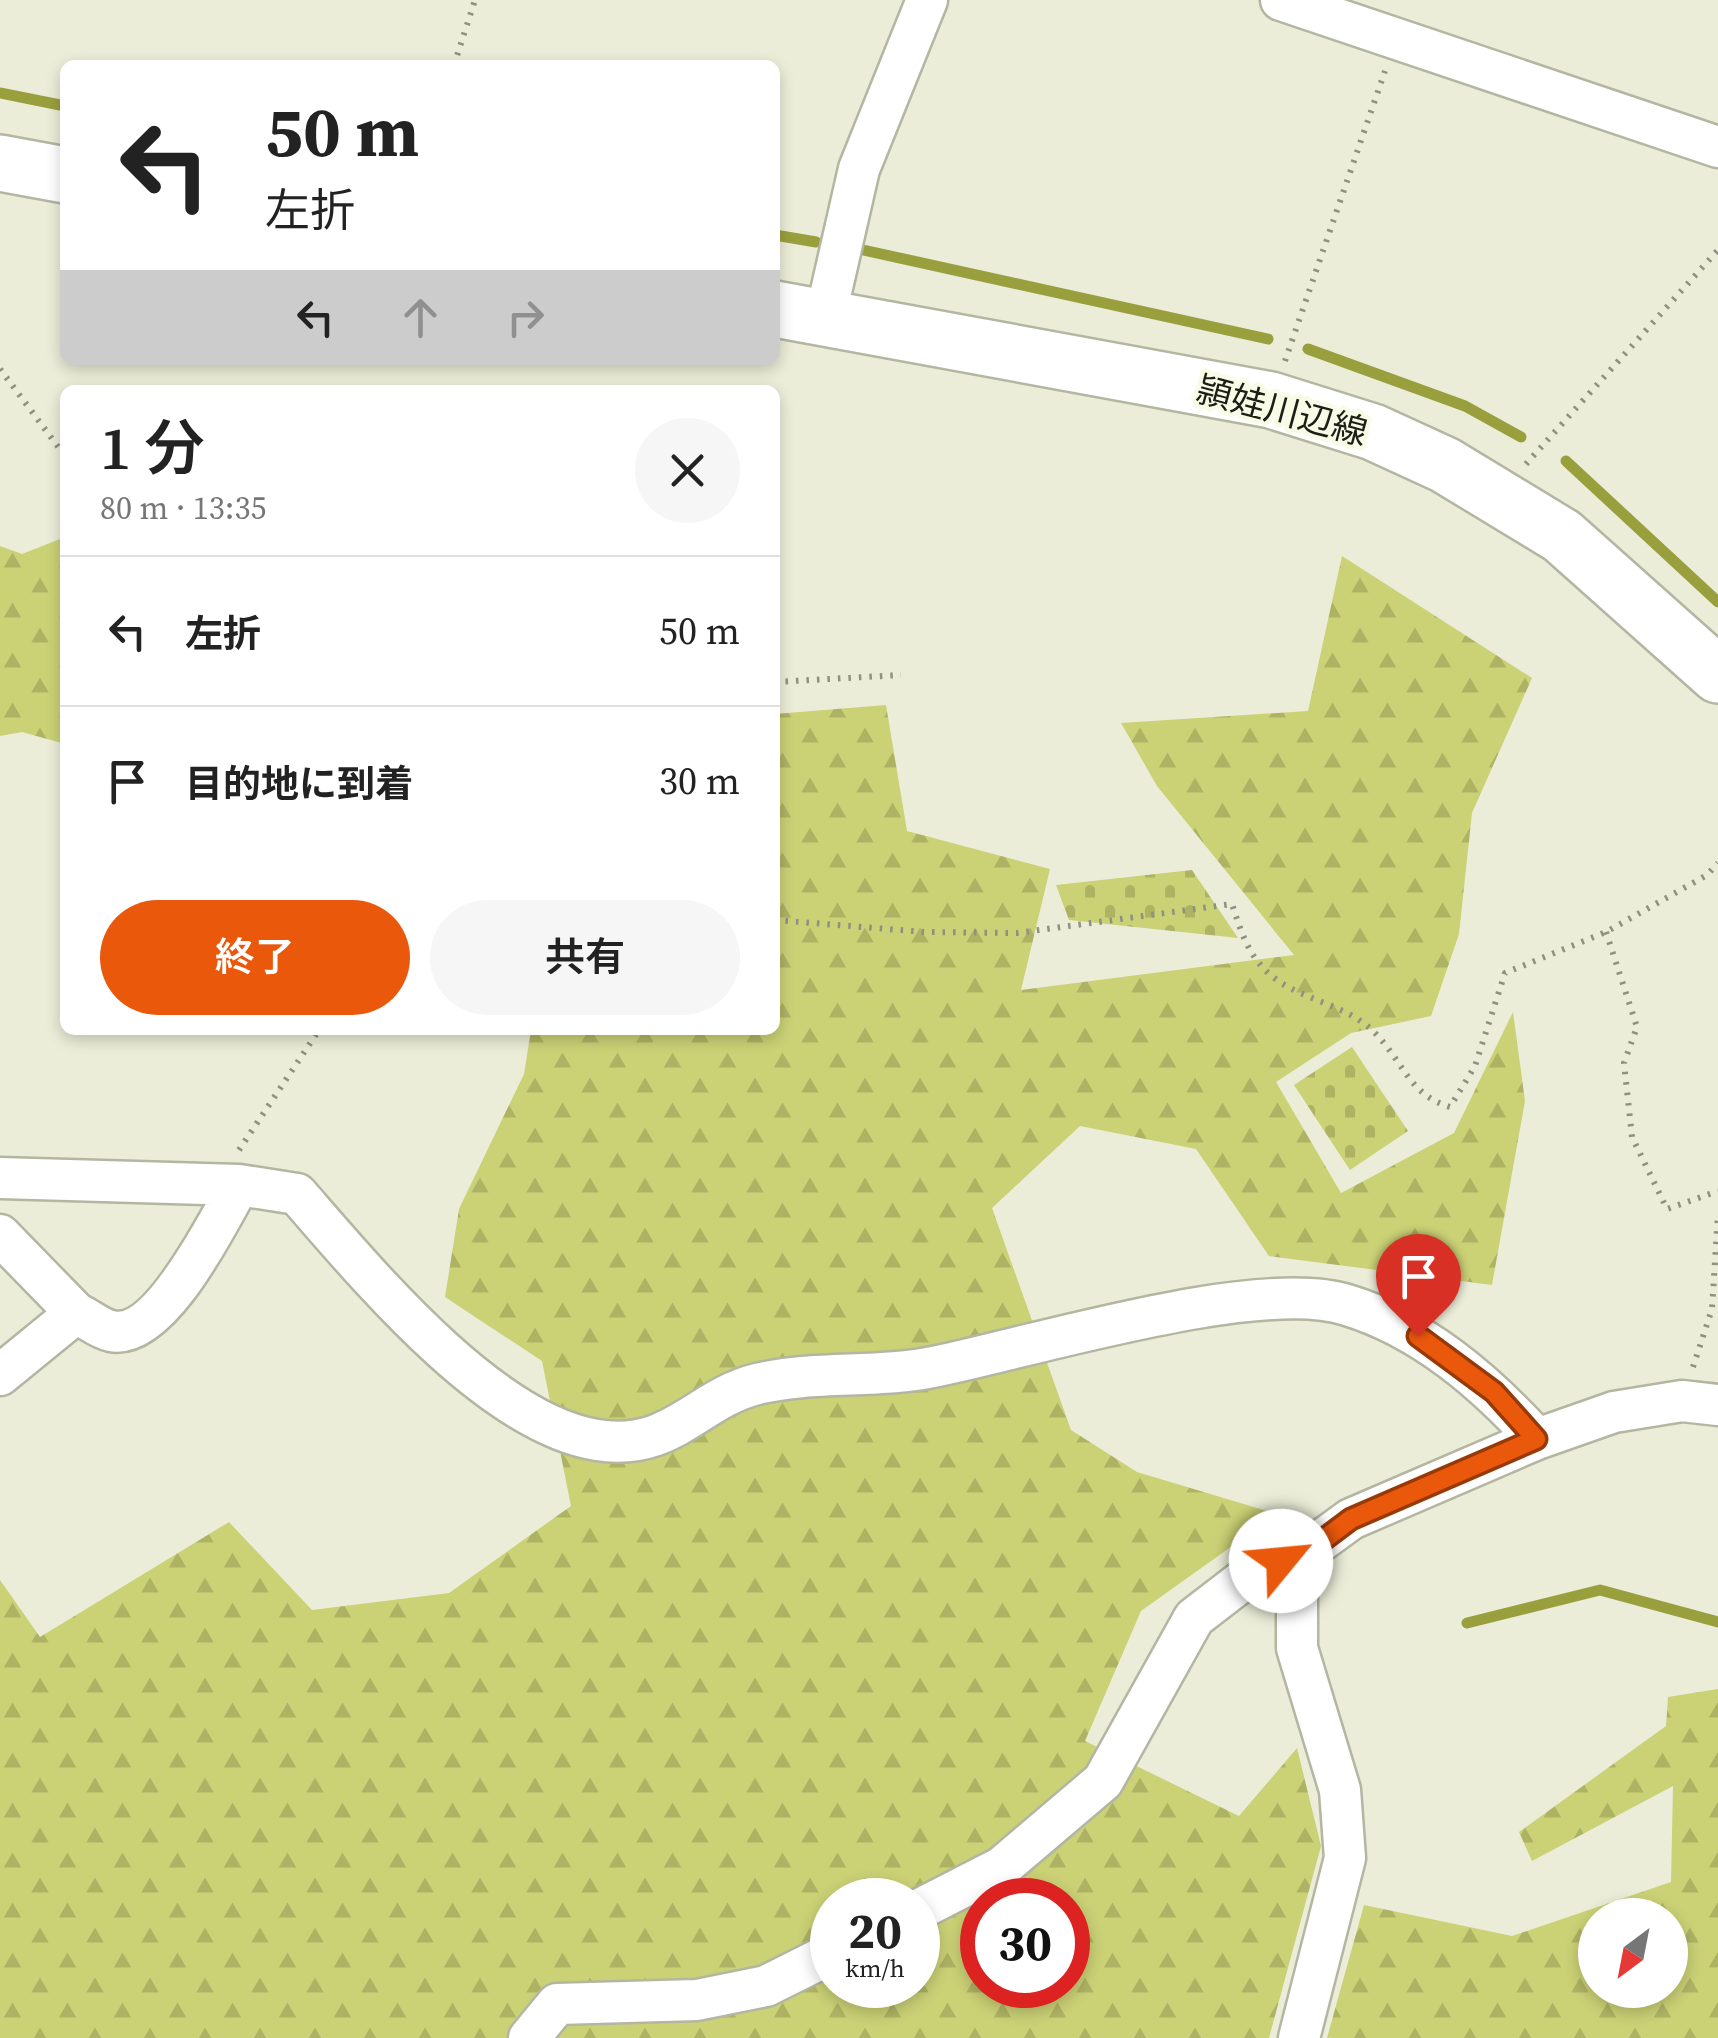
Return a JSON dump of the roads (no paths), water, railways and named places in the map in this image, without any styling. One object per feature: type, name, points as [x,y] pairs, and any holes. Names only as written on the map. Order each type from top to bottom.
[{"type":"main road","points":[[0,162],[60,174]]},
{"type":"main road","name":"頴娃川辺線","points":[[800,313],[1271,400],[1373,432],[1499,495],[1562,536],[1718,675]]},
{"type":"street","points":[[800,313],[927,0]]},
{"type":"street","points":[[1282,0],[1718,147]]},
{"type":"street","points":[[0,1178],[239,1185],[297,1194],[384,1294],[480,1381],[555,1428],[598,1441],[657,1438],[752,1385],[798,1376],[931,1368],[1265,1299],[1345,1304],[1418,1336],[1494,1392],[1536,1439]]},
{"type":"street","points":[[0,1235],[76,1313],[112,1332],[134,1328],[176,1291],[239,1185]]},
{"type":"street","points":[[0,1375],[76,1313]]},
{"type":"street","points":[[940,1898],[1002,1866],[1103,1781],[1194,1618],[1255,1571],[1307,1552],[1351,1519],[1536,1439],[1614,1412],[1700,1403]]},
{"type":"street","points":[[1299,2038],[1345,1858],[1340,1790],[1297,1648],[1297,1578],[1307,1552]]},
{"type":"street","points":[[528,2038],[556,2004],[697,2000],[766,1986],[810,1964]]},
{"type":"waterway","points":[[0,93],[60,105]]},
{"type":"waterway","points":[[780,236],[816,242]]},
{"type":"waterway","points":[[863,250],[1268,339]]},
{"type":"waterway","points":[[1308,349],[1465,406],[1521,437]]},
{"type":"waterway","points":[[1566,461],[1718,602]]},
{"type":"waterway","points":[[1467,1623],[1600,1590],[1718,1622]]}]
